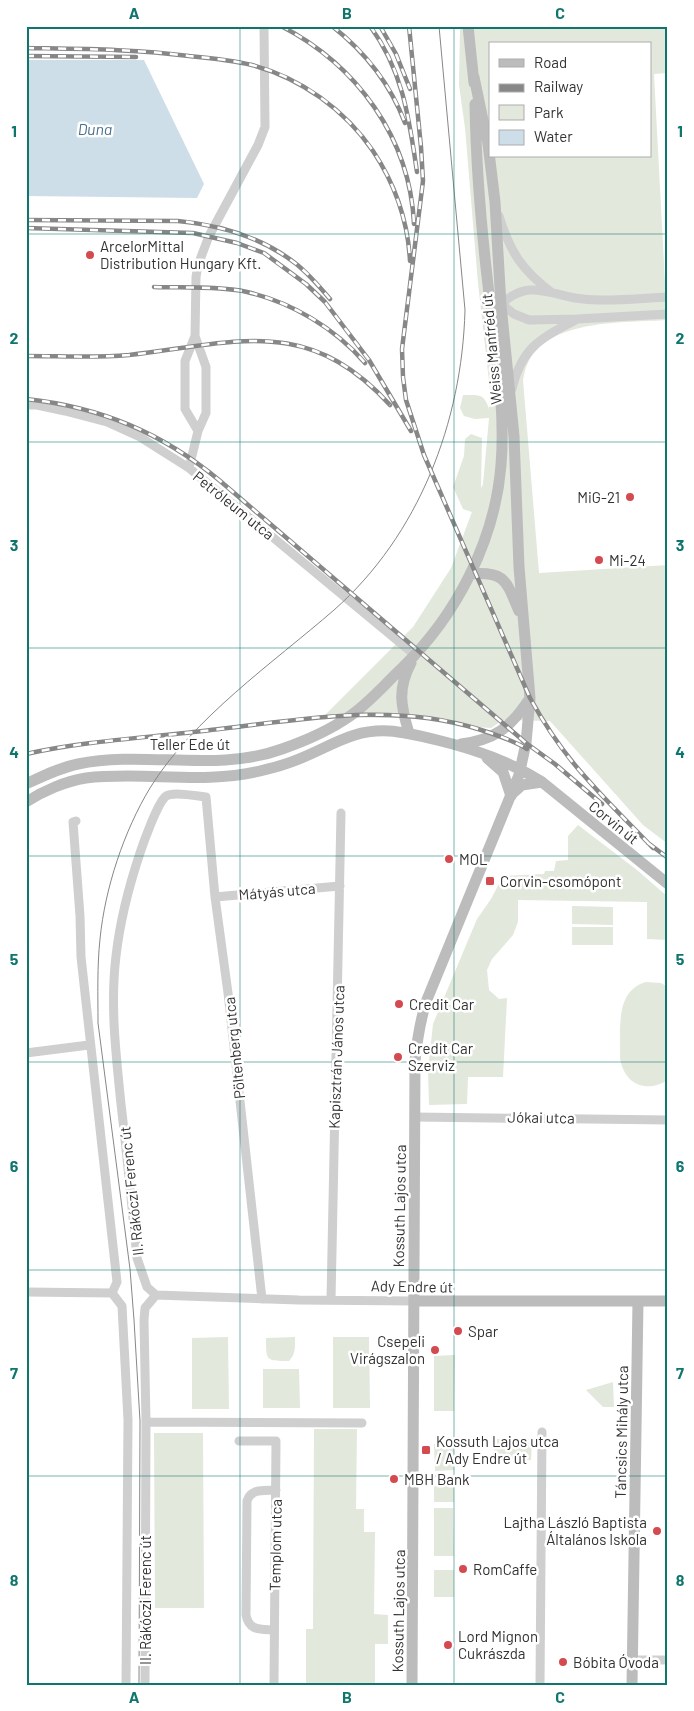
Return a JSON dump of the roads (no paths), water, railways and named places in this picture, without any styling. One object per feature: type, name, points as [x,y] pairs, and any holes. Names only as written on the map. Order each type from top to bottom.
[{"type":"main road","name":"Weiss Manfréd út","points":[[416,655],[448,611],[470,574],[490,521],[501,466],[502,428],[476,145],[474,77],[468,26]]},
{"type":"main road","name":"Weiss Manfréd út","points":[[474,77],[489,152]]},
{"type":"main road","name":"Weiss Manfréd út","points":[[490,158],[495,202],[501,305],[510,394],[523,619],[530,698],[525,747]]},
{"type":"main road","name":"Weiss Manfréd út","points":[[470,574],[492,573],[499,576],[511,591],[523,619]]},
{"type":"main road","points":[[409,733],[403,714],[402,687],[405,674],[416,655]]},
{"type":"main road","name":"Teller Ede út","points":[[26,784],[48,774],[76,765],[99,761],[151,760],[202,762],[245,758],[280,750],[314,736],[352,714],[416,655]]},
{"type":"main road","points":[[456,745],[486,739],[508,727],[530,698]]},
{"type":"main road","points":[[26,802],[55,787],[85,778],[120,776],[221,778],[258,772],[284,765],[316,752],[336,741],[362,732],[389,731],[409,733],[478,751],[521,769],[542,782]]},
{"type":"main road","points":[[525,747],[531,767],[542,782]]},
{"type":"main road","name":"Kossuth Lajos utca","points":[[412,1685],[415,1062],[420,1021],[432,986],[511,796],[521,769],[525,747]]},
{"type":"main road","points":[[478,751],[504,772],[511,796],[522,786],[542,782]]},
{"type":"main road","name":"Corvin út","points":[[542,782],[668,884]]},
{"type":"main road","name":"Ady Endre út","points":[[414,1301],[638,1300],[668,1302]]},
{"type":"main road","name":"Táncsics Mihály utca","points":[[632,1685],[638,1300]]},
{"type":"street","points":[[189,468],[198,431],[206,413],[206,367],[195,336],[198,265],[209,236],[258,145],[265,127],[264,26]]},
{"type":"street","points":[[495,202],[502,227],[518,261],[534,279],[551,292]]},
{"type":"street","points":[[488,283],[501,305],[514,314],[529,320],[668,314]]},
{"type":"street","points":[[492,323],[501,305],[513,295],[531,290],[598,300],[668,297]]},
{"type":"street","points":[[510,394],[516,371],[526,353],[551,332],[577,319]]},
{"type":"street","points":[[195,336],[185,361],[185,409],[198,431]]},
{"type":"street","name":"Petróleum utca","points":[[26,405],[66,411],[107,422],[140,438],[189,468],[416,655]]},
{"type":"street","name":"II. Rákóczi Ferenc út","points":[[145,1685],[146,1422],[144,1320],[145,1308],[156,1295],[147,1287],[137,1258],[115,1043],[116,957],[120,930],[133,875],[144,842],[165,797],[170,794],[206,797]]},
{"type":"street","name":"Pöltenberg utca","points":[[206,797],[215,897],[228,993],[262,1299]]},
{"type":"street","name":"Kapisztrán János utca","points":[[331,1300],[342,814]]},
{"type":"street","name":"II. Rákóczi Ferenc út","points":[[76,821],[73,822],[81,957],[89,1045],[117,1282],[112,1294],[122,1306],[128,1420],[126,1685]]},
{"type":"street","name":"Mátyás utca","points":[[215,897],[340,886]]},
{"type":"street","points":[[26,1053],[89,1045]]},
{"type":"street","name":"Jókai utca","points":[[415,1117],[668,1120]]},
{"type":"street","points":[[26,1292],[112,1294]]},
{"type":"street","name":"Ady Endre út","points":[[156,1295],[262,1299],[414,1301]]},
{"type":"street","points":[[146,1422],[362,1423]]},
{"type":"street","points":[[540,1685],[542,1432]]},
{"type":"street","name":"Templom utca","points":[[240,1441],[276,1441],[274,1685]]},
{"type":"street","points":[[274,1630],[251,1627],[246,1615],[247,1501],[248,1496],[256,1491],[276,1490]]},
{"type":"street","points":[[633,1660],[668,1660]]},
{"type":"water","name":"Duna","points":[[26,60],[144,60],[204,184],[197,198],[26,196]]},
{"type":"tram line","points":[[139,1685],[140,1421],[134,1320],[130,1269],[98,1023],[98,960],[106,900],[117,860],[132,823],[150,788],[168,762],[211,715],[260,671],[334,610],[364,580],[390,547],[412,512],[430,474],[445,434],[455,394],[462,352],[465,310],[439,26]]},
{"type":"railway","points":[[281,26],[308,42],[333,61],[355,83],[374,107],[390,134],[402,162],[410,192],[414,224]]},
{"type":"railway","points":[[332,26],[355,46],[375,69],[392,95],[405,123]]},
{"type":"railway","points":[[370,26],[390,60],[403,96],[417,172]]},
{"type":"railway","points":[[380,26],[396,54],[410,89]]},
{"type":"railway","points":[[409,26],[423,181],[402,349],[406,400],[424,455],[530,698],[549,730],[571,761],[653,848]]},
{"type":"railway","points":[[26,48],[128,51],[229,60],[252,65],[288,78],[335,109],[362,136],[373,151],[388,177],[399,204],[409,246],[410,261]]},
{"type":"railway","points":[[26,56],[136,57]]},
{"type":"railway","points":[[26,220],[178,221],[225,229],[254,239],[282,254],[304,271],[330,299]]},
{"type":"railway","points":[[26,228],[193,233],[237,243],[264,253],[306,284],[325,302],[369,360],[411,431]]},
{"type":"railway","points":[[154,287],[225,289],[247,292],[280,302],[326,328],[353,350],[365,363]]},
{"type":"railway","points":[[26,356],[116,356],[203,345],[268,341],[299,346],[329,357],[359,376],[390,405]]},
{"type":"railway","points":[[26,399],[80,408],[105,416],[153,436],[197,463],[526,743],[555,764],[602,804]]},
{"type":"railway","points":[[26,754],[114,740],[307,719],[376,715],[410,716],[444,721],[497,735],[527,749]]},
{"type":"railway","points":[[648,843],[668,858]]},
{"type":"place","name":"ArcelorMittal Distribution Hungary Kft.","points":[[90,255]]},
{"type":"place","name":"MiG-21","points":[[630,497]]},
{"type":"place","name":"Mi-24","points":[[599,560]]},
{"type":"place","name":"MOL","points":[[449,859]]},
{"type":"place","name":"Corvin-csomópont","points":[[490,881]]},
{"type":"place","name":"Credit Car","points":[[399,1004]]},
{"type":"place","name":"Credit Car Szerviz","points":[[398,1057]]},
{"type":"place","name":"Spar","points":[[458,1331]]},
{"type":"place","name":"Csepeli Virágszalon","points":[[435,1350]]},
{"type":"place","name":"Kossuth Lajos utca / Ady Endre út","points":[[426,1450]]},
{"type":"place","name":"MBH Bank","points":[[394,1479]]},
{"type":"place","name":"Lajtha László Baptista Általános Iskola","points":[[657,1531]]},
{"type":"place","name":"RomCaffe","points":[[463,1569]]},
{"type":"place","name":"Lord Mignon Cukrászda","points":[[448,1645]]},
{"type":"place","name":"Bóbita Óvoda","points":[[563,1662]]}]
